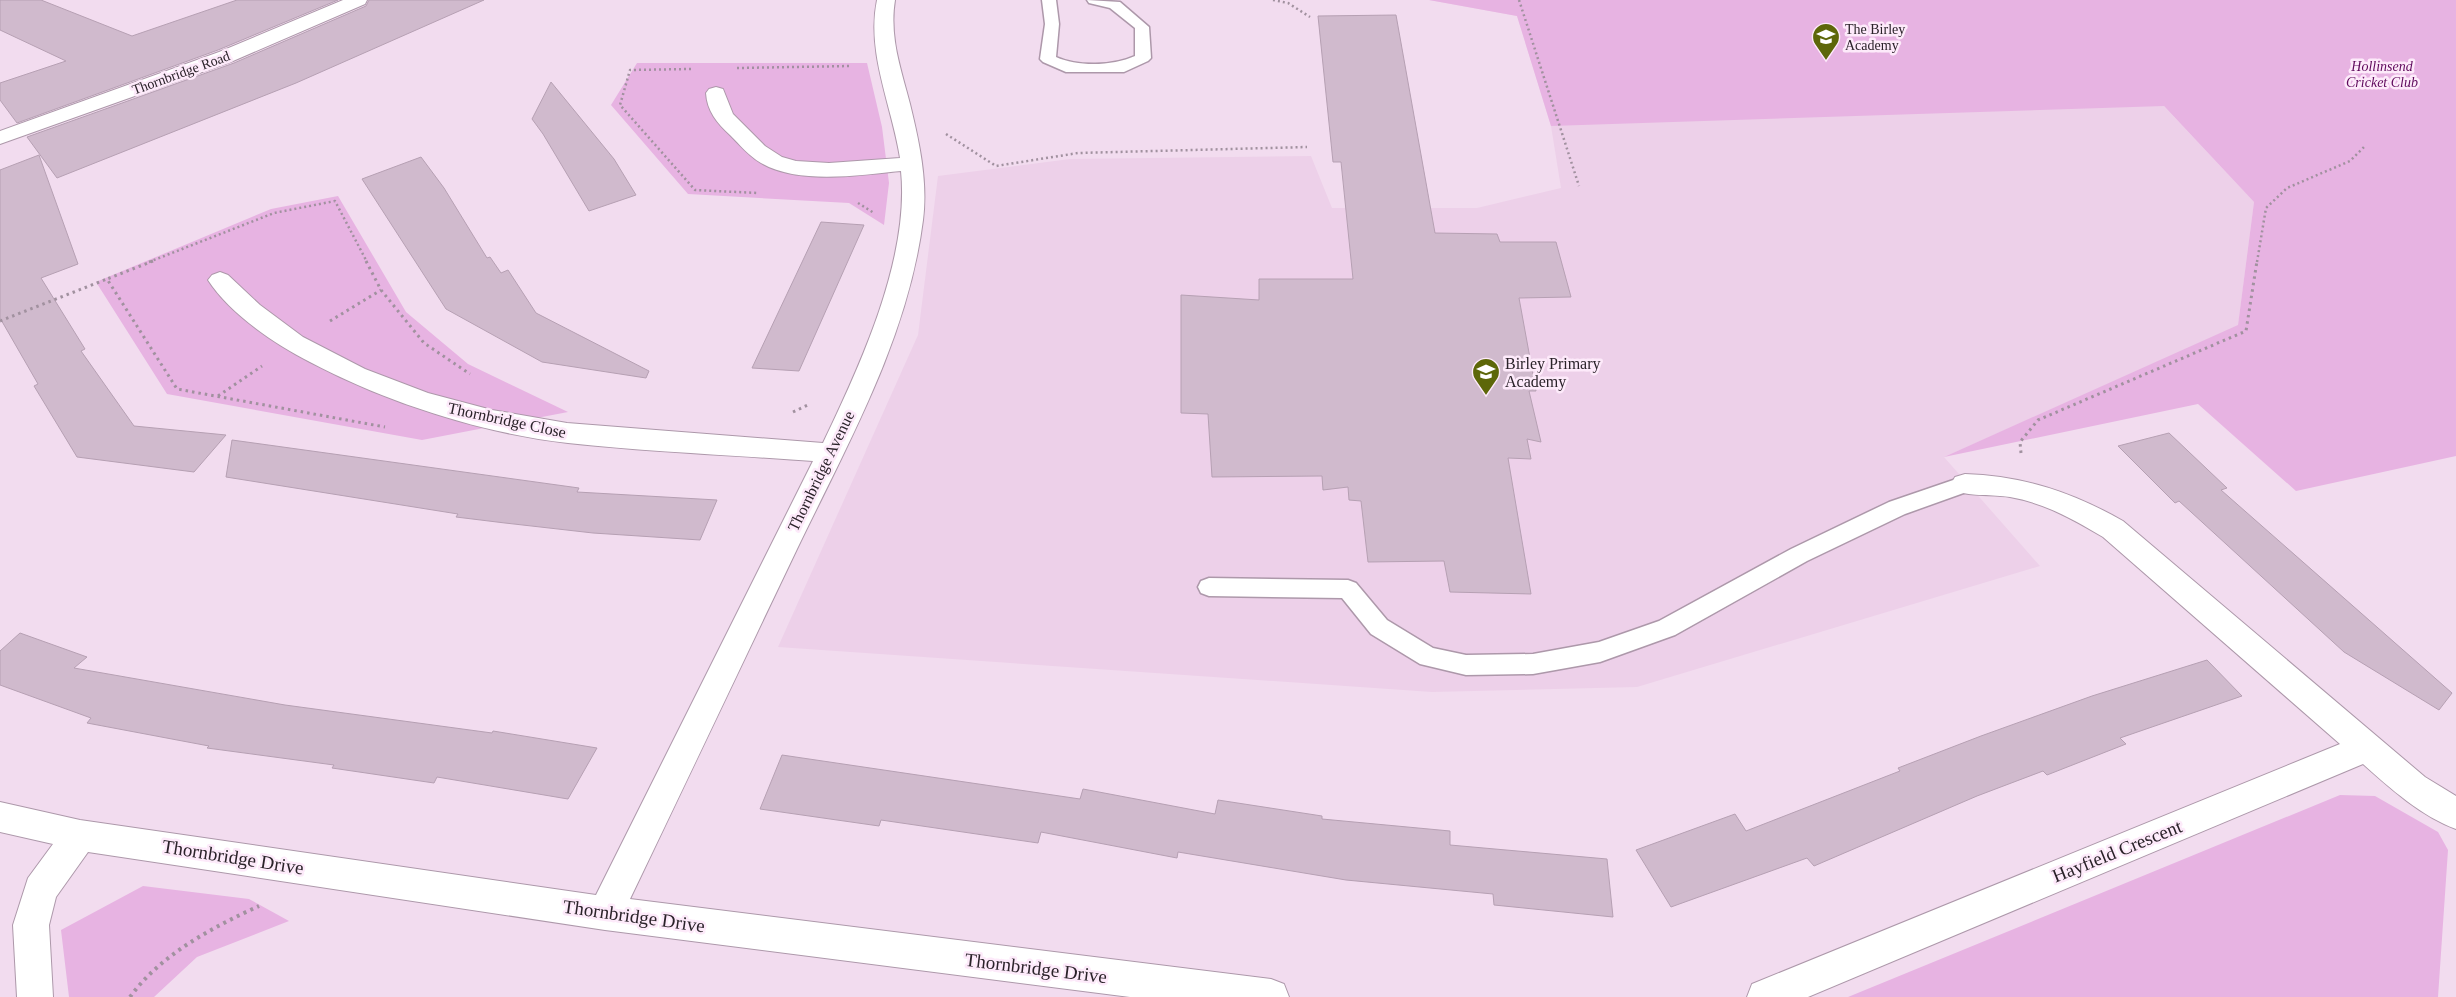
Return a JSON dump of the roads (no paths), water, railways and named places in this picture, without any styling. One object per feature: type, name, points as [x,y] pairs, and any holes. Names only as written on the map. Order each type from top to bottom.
[{"type":"street","name":"Thornbridge Road","points":[[0,138],[196,68],[302,27],[358,0]]},
{"type":"street","name":"Thornbridge Avenue","points":[[605,913],[830,453],[869,370],[896,297],[912,218],[911,164],[900,104],[884,48],[886,0]]},
{"type":"street","points":[[716,93],[716,103],[723,116],[759,153],[780,164],[809,168],[911,164]]},
{"type":"street","name":"Thornbridge Close","points":[[220,280],[251,311],[294,342],[356,375],[421,400],[492,419],[567,433],[830,453]]},
{"type":"street","points":[[1966,484],[1995,484],[2024,488],[2079,508],[2113,529],[2413,787],[2456,814]]},
{"type":"street","name":"Hayfield Crescent","points":[[1765,997],[2367,748]]},
{"type":"street","name":"Thornbridge Drive","points":[[0,817],[80,835],[605,913],[1270,997]]},
{"type":"street","points":[[35,997],[31,926],[40,890],[80,835]]},
{"type":"lane","points":[[1049,0],[1052,24],[1048,59],[1066,67],[1124,67],[1143,58],[1142,27],[1115,5],[1094,0]]},
{"type":"lane","points":[[1209,587],[1348,589],[1379,627],[1428,657],[1466,665],[1533,664],[1600,652],[1667,628],[1799,555],[1897,508],[1966,484]]},
{"type":"place","name":"The Birley Academy","points":[[1826,61]]},
{"type":"place","name":"Birley Primary Academy","points":[[1486,396]]},
{"type":"park label","name":"Hollinsend Cricket Club","points":[[2382,74]]}]
